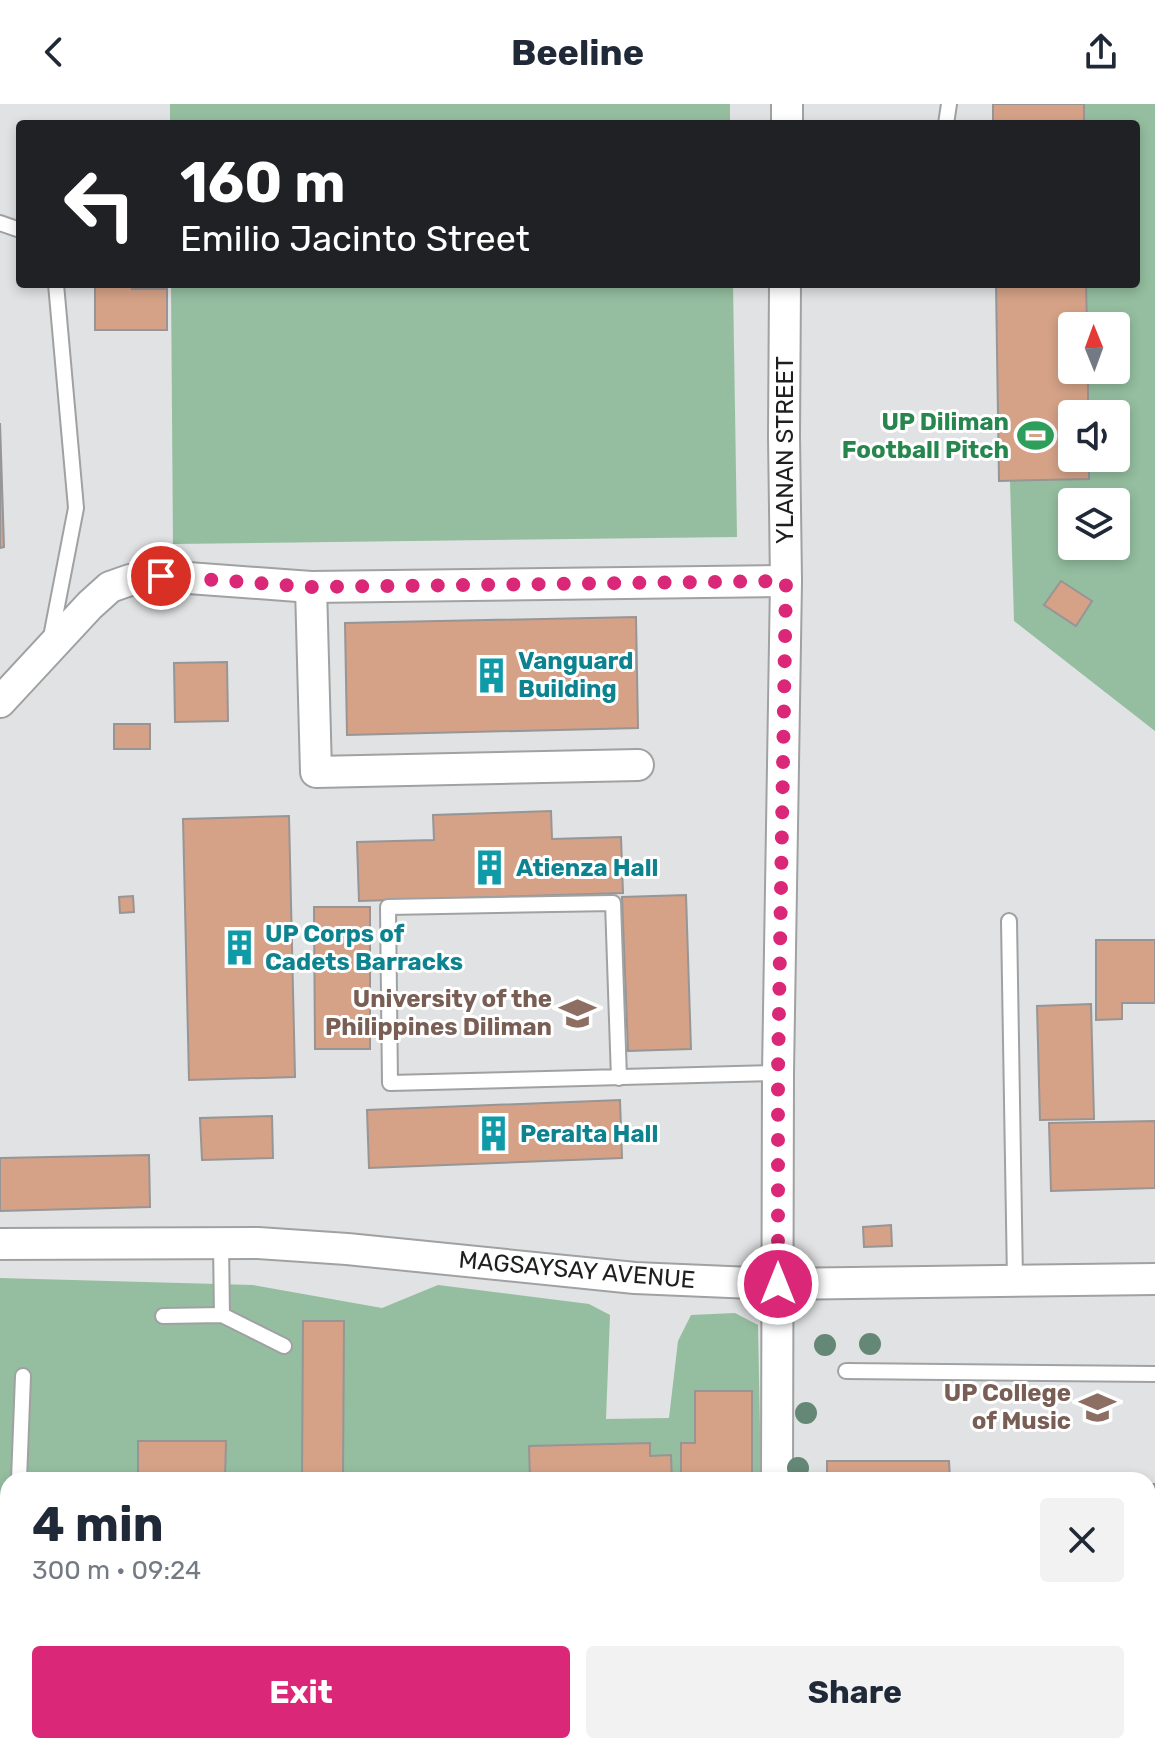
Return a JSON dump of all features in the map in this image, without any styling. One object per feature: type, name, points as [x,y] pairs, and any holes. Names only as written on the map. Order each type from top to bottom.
[{"type":"street","name":"YLANAN STREET","points":[[777,1472],[778,1073],[786,581],[785,288]]},
{"type":"street","points":[[0,702],[90,605],[110,587],[130,580],[161,576],[311,587],[786,581]]},
{"type":"street","points":[[311,587],[316,772],[638,765]]},
{"type":"street","name":"MAGSAYSAY AVENUE","points":[[0,1244],[258,1243],[635,1278],[778,1284],[1155,1279]]},
{"type":"lane","points":[[49,649],[76,508],[56,288]]},
{"type":"lane","points":[[619,1078],[613,903],[388,907],[390,1083],[619,1078],[778,1073]]},
{"type":"lane","points":[[1009,921],[1015,1280]]},
{"type":"lane","points":[[221,1244],[222,1315]]},
{"type":"lane","points":[[163,1316],[222,1315],[284,1346]]},
{"type":"lane","points":[[846,1371],[1155,1374]]},
{"type":"lane","points":[[19,1472],[23,1376]]},
{"type":"green space","points":[[170,104],[730,104],[730,120],[170,120]]},
{"type":"green space","name":"UP Diliman Football Pitch","points":[[993,104],[1155,104],[1155,731],[1014,621],[1010,481],[999,481],[996,288],[1140,288],[1140,120],[993,120]]},
{"type":"green space","points":[[171,288],[733,288],[737,537],[173,544]]},
{"type":"green space","points":[[0,1278],[253,1285],[382,1308],[438,1285],[589,1304],[610,1315],[606,1419],[669,1418],[678,1341],[691,1315],[735,1313],[758,1325],[761,1472],[0,1472]]},
{"type":"building","points":[[993,104],[1084,104],[1084,120],[993,120]]},
{"type":"building","points":[[95,288],[167,289],[167,330],[95,330]]},
{"type":"building","points":[[996,288],[1086,288],[1087,312],[1058,312],[1058,384],[1088,384],[1088,400],[1058,400],[1058,472],[1089,472],[1089,479],[999,481]]},
{"type":"building","points":[[0,423],[4,547],[0,548]]},
{"type":"building","points":[[1061,581],[1092,601],[1076,626],[1044,605]]},
{"type":"building","name":"Vanguard Building","points":[[636,617],[638,728],[347,735],[345,623]]},
{"type":"building","points":[[227,662],[228,721],[175,722],[174,663]]},
{"type":"building","points":[[114,724],[150,724],[150,749],[114,749]]},
{"type":"building","name":"Atienza Hall","points":[[551,811],[552,839],[621,837],[623,893],[359,901],[357,842],[434,840],[433,815]]},
{"type":"building","name":"UP Corps of Cadets Barracks","points":[[289,816],[295,1077],[189,1080],[183,819]]},
{"type":"building","points":[[686,895],[691,1049],[628,1051],[622,897]]},
{"type":"building","points":[[133,896],[134,912],[120,913],[119,897]]},
{"type":"building","points":[[314,907],[370,907],[370,1049],[315,1049]]},
{"type":"building","points":[[1096,940],[1155,940],[1155,1003],[1122,1003],[1122,1019],[1096,1020]]},
{"type":"building","points":[[1091,1004],[1094,1119],[1040,1120],[1037,1006]]},
{"type":"building","name":"Peralta Hall","points":[[620,1100],[622,1158],[369,1168],[367,1110]]},
{"type":"building","points":[[272,1116],[273,1158],[202,1160],[200,1118]]},
{"type":"building","points":[[1155,1121],[1155,1188],[1051,1191],[1049,1123]]},
{"type":"building","points":[[149,1155],[150,1207],[0,1211],[0,1158]]},
{"type":"building","points":[[891,1225],[892,1246],[864,1247],[863,1227]]},
{"type":"building","points":[[303,1321],[344,1321],[343,1472],[302,1472]]},
{"type":"building","points":[[695,1391],[752,1391],[752,1472],[681,1472],[681,1443],[695,1443]]},
{"type":"building","points":[[138,1441],[226,1441],[225,1472],[138,1472]]},
{"type":"building","points":[[650,1443],[650,1456],[671,1455],[672,1472],[530,1472],[529,1446]]},
{"type":"building","points":[[827,1461],[949,1461],[950,1472],[827,1472]]},
{"type":"place","name":"UP Diliman Football Pitch","points":[[1035,436]]},
{"type":"place","name":"Vanguard Building","points":[[492,675]]},
{"type":"place","name":"Atienza Hall","points":[[490,868]]},
{"type":"place","name":"UP Corps of Cadets Barracks","points":[[239,948]]},
{"type":"place","name":"University of the Philippines Diliman","points":[[578,1013]]},
{"type":"place","name":"Peralta Hall","points":[[494,1134]]},
{"type":"place","name":"UP College of Music","points":[[1097,1407]]},
{"type":"route","points":[[161,576],[311,587],[786,581],[778,1073],[778,1284]]}]
